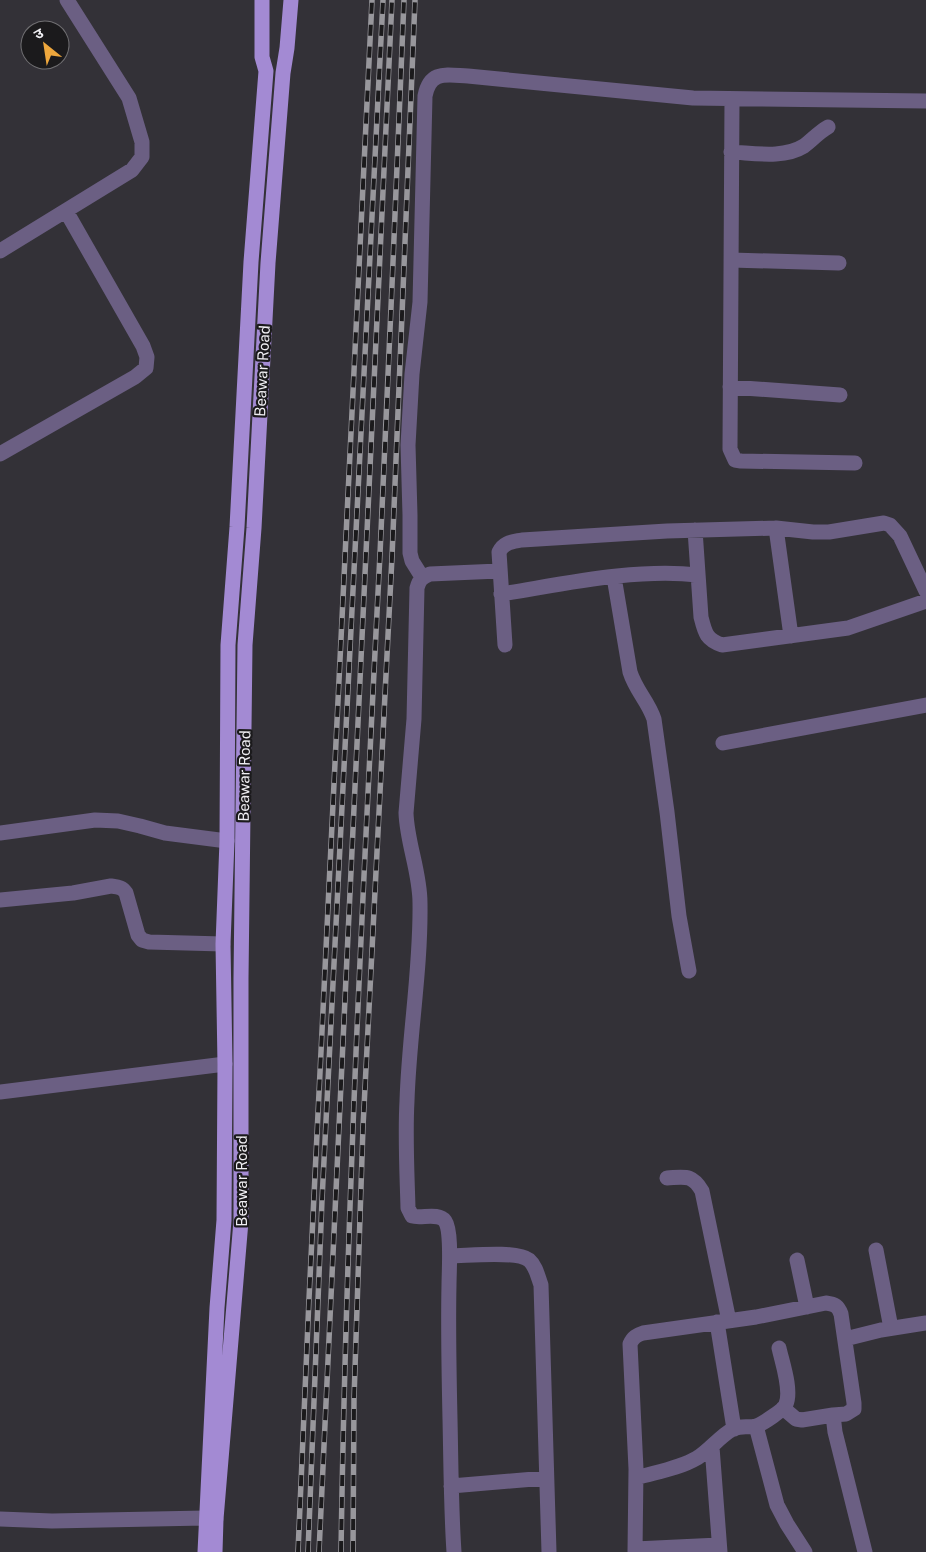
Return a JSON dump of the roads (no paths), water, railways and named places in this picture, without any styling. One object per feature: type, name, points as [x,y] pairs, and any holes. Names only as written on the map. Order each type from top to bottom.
[{"type":"main road","name":"Beawar Road","points":[[216,1552],[211,1519],[216,1318],[224,1220],[225,1064],[223,944],[227,841],[228,645],[238,517],[251,262],[266,71],[262,57],[262,0]]},
{"type":"main road","name":"Beawar Road","points":[[204,1552],[211,1519],[241,1221],[241,978],[245,645],[254,528],[268,263],[283,73],[291,0]]},
{"type":"street","points":[[0,251],[132,170],[142,157],[142,142],[129,98],[67,0]]},
{"type":"street","points":[[422,577],[412,561],[410,553],[408,445],[412,374],[420,302],[425,96],[430,82],[442,74],[692,98],[926,101]]},
{"type":"street","points":[[732,99],[730,449],[735,460],[741,462],[855,463]]},
{"type":"street","points":[[731,152],[771,154],[794,151],[804,146],[828,127]]},
{"type":"street","points":[[0,454],[135,377],[146,368],[147,357],[143,346],[66,211]]},
{"type":"street","points":[[730,260],[839,263]]},
{"type":"street","points":[[730,387],[840,395]]},
{"type":"street","points":[[505,645],[499,552],[501,547],[512,542],[695,530],[776,528],[829,532],[884,523],[890,525],[900,536],[926,591]]},
{"type":"street","points":[[776,528],[791,636]]},
{"type":"street","points":[[695,530],[701,617],[704,630],[711,641],[722,645],[848,628],[926,601]]},
{"type":"street","points":[[454,1552],[448,1315],[450,1256],[448,1234],[445,1220],[437,1216],[412,1216],[408,1208],[406,1100],[416,994],[420,902],[417,875],[406,828],[406,813],[414,719],[418,582],[422,577],[435,574],[499,571]]},
{"type":"street","points":[[501,594],[644,573],[675,572],[698,575]]},
{"type":"street","points":[[614,577],[630,672],[634,685],[651,710],[654,719],[667,812],[678,916],[689,971]]},
{"type":"street","points":[[723,743],[926,705]]},
{"type":"street","points":[[0,833],[95,820],[118,821],[164,833],[227,841]]},
{"type":"street","points":[[0,900],[73,893],[111,886],[123,888],[138,935],[142,940],[149,942],[223,944]]},
{"type":"street","points":[[0,1092],[225,1064]]},
{"type":"street","points":[[667,1178],[688,1177],[697,1182],[702,1191],[723,1322],[734,1429]]},
{"type":"street","points":[[876,1250],[891,1328]]},
{"type":"street","points":[[450,1256],[513,1254],[529,1260],[536,1270],[541,1285],[549,1552]]},
{"type":"street","points":[[797,1260],[807,1307]]},
{"type":"street","points":[[712,1447],[719,1548],[635,1551],[636,1478],[630,1344],[632,1338],[643,1333],[723,1322],[826,1303],[834,1304],[842,1314],[854,1409],[846,1414],[802,1420],[796,1419],[783,1408]]},
{"type":"street","points":[[845,1339],[891,1328],[926,1323]]},
{"type":"street","points":[[636,1478],[679,1466],[698,1457],[734,1429],[744,1426],[756,1426],[786,1406],[788,1397],[787,1382],[779,1348]]},
{"type":"street","points":[[833,1415],[837,1440],[865,1552]]},
{"type":"street","points":[[756,1426],[777,1505],[805,1552]]},
{"type":"street","points":[[452,1486],[546,1478]]},
{"type":"street","points":[[0,1519],[52,1521],[211,1519]]},
{"type":"railway","points":[[298,1552],[372,0]]},
{"type":"railway","points":[[308,1552],[322,1200],[383,0]]},
{"type":"railway","points":[[319,1552],[392,0]]},
{"type":"railway","points":[[341,1552],[343,1427],[356,1053],[404,0]]},
{"type":"railway","points":[[353,1552],[354,1399],[363,1127],[392,557],[415,0]]}]
